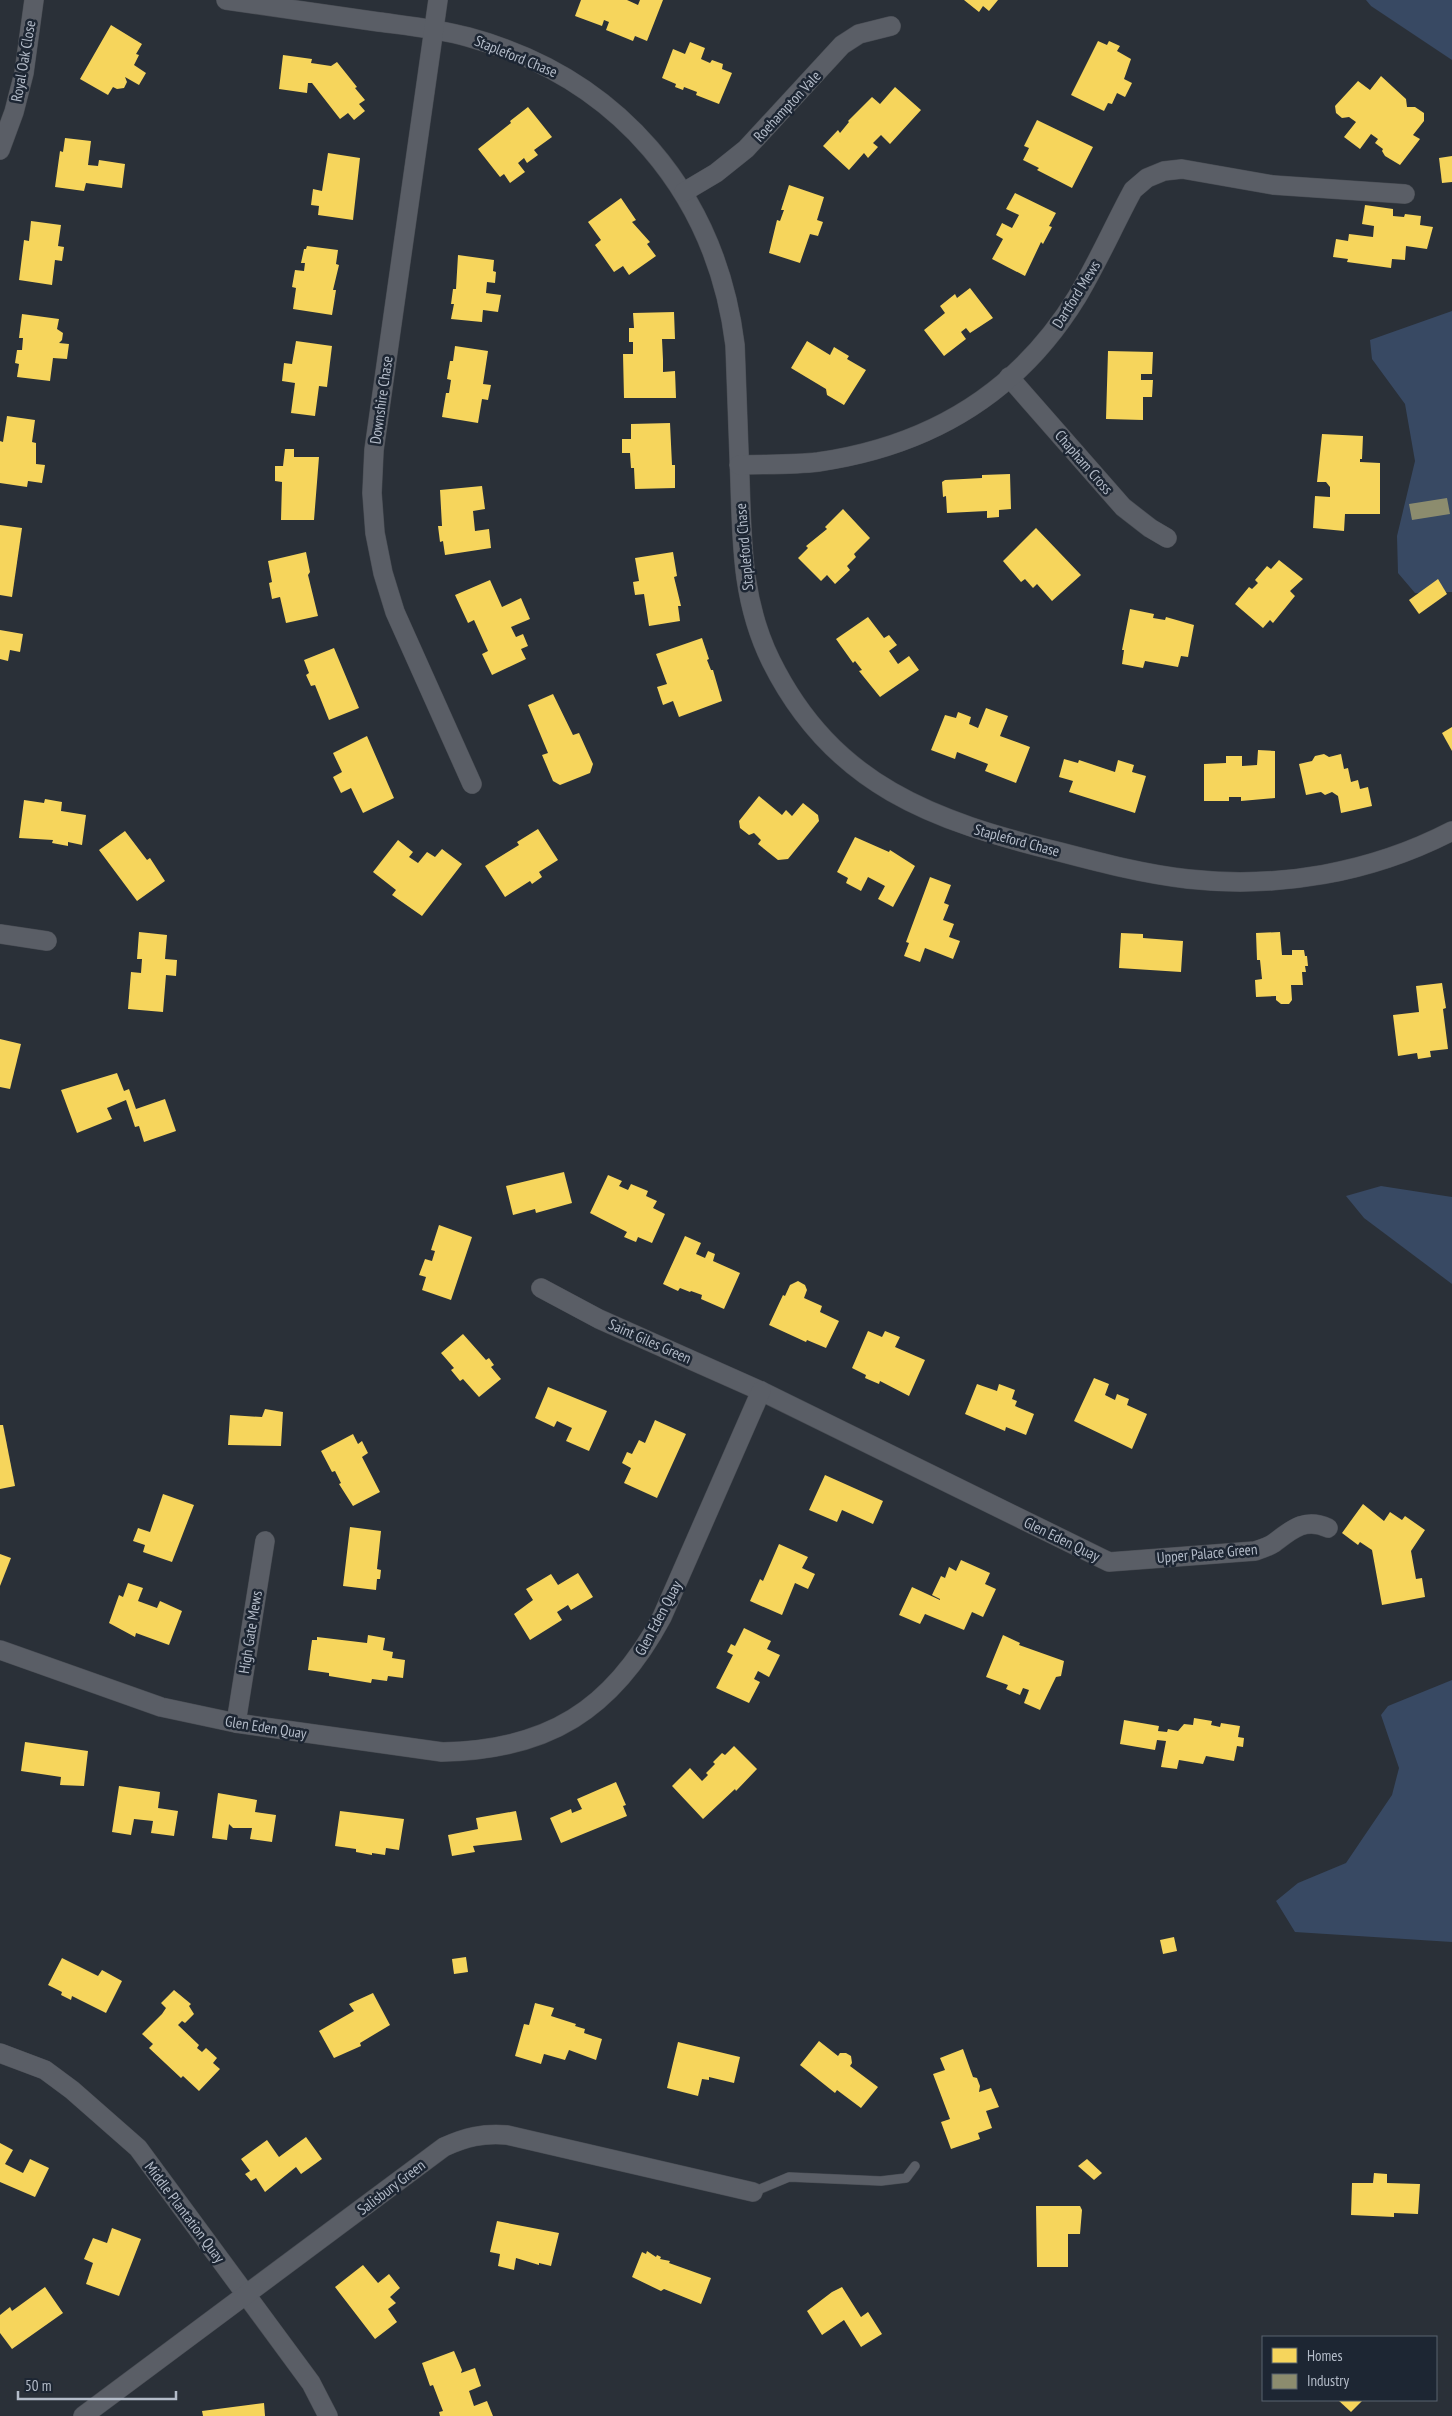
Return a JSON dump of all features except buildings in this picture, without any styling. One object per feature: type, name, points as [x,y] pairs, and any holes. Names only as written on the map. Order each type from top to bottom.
[{"type":"street","name":"Royal Oak Close","points":[[0,150],[14,112],[24,73],[34,0]]},
{"type":"street","name":"Stapleford Chase","points":[[226,0],[434,30],[468,37],[515,52],[560,73],[588,91],[620,116],[644,140],[684,192],[704,230],[720,270],[731,310],[735,345],[742,562],[760,635],[772,662],[791,696],[814,728],[841,756],[872,780],[912,804],[955,823],[1000,837],[1130,870],[1187,879],[1244,883],[1295,879],[1344,870],[1393,856],[1431,842],[1452,831]]},
{"type":"street","name":"Downshire Chase","points":[[438,0],[374,450],[372,493],[375,534],[383,573],[395,612],[472,784]]},
{"type":"street","name":"Roehampton Vale","points":[[684,192],[716,173],[746,149],[842,45],[860,34],[891,26]]},
{"type":"street","name":"Dartford Mews","points":[[739,465],[816,462],[860,455],[902,442],[943,425],[966,412],[1010,377],[1047,338],[1076,298],[1133,190],[1147,178],[1164,171],[1182,168],[1273,185],[1405,194]]},
{"type":"street","name":"Chapham Cross","points":[[1010,377],[1123,507],[1150,528],[1167,538]]},
{"type":"street","points":[[0,934],[46,941]]},
{"type":"street","name":"Saint Giles Green","points":[[541,1288],[598,1319],[761,1391]]},
{"type":"street","name":"Glen Eden Quay","points":[[0,1650],[161,1707],[236,1723],[442,1752],[476,1752],[509,1746],[547,1733],[571,1721],[599,1700],[624,1676],[645,1648],[662,1617],[761,1391],[1109,1562]]},
{"type":"street","name":"Upper Palace Green","points":[[1109,1562],[1255,1551],[1272,1545],[1300,1524],[1313,1523],[1328,1528]]},
{"type":"street","name":"High Gate Mews","points":[[236,1723],[265,1541]]},
{"type":"street","name":"Middle Plantation Quay","points":[[0,2053],[45,2070],[72,2090],[138,2148],[311,2384],[328,2416]]},
{"type":"street","name":"Salisbury Green","points":[[82,2416],[444,2147],[468,2137],[489,2134],[507,2135],[753,2192]]},
{"type":"lane","points":[[753,2192],[789,2177],[880,2181],[906,2178],[915,2166]]},
{"type":"water","points":[[1366,0],[1452,0],[1452,60],[1371,6]]},
{"type":"water","points":[[1452,311],[1452,592],[1415,593],[1398,573],[1397,536],[1415,461],[1405,404],[1372,359],[1370,340]]},
{"type":"water","points":[[1381,1186],[1452,1197],[1452,1284],[1364,1218],[1346,1196]]},
{"type":"water","points":[[1452,1680],[1452,1942],[1295,1932],[1276,1901],[1298,1883],[1346,1863],[1392,1795],[1399,1768],[1381,1715],[1388,1706]]}]
